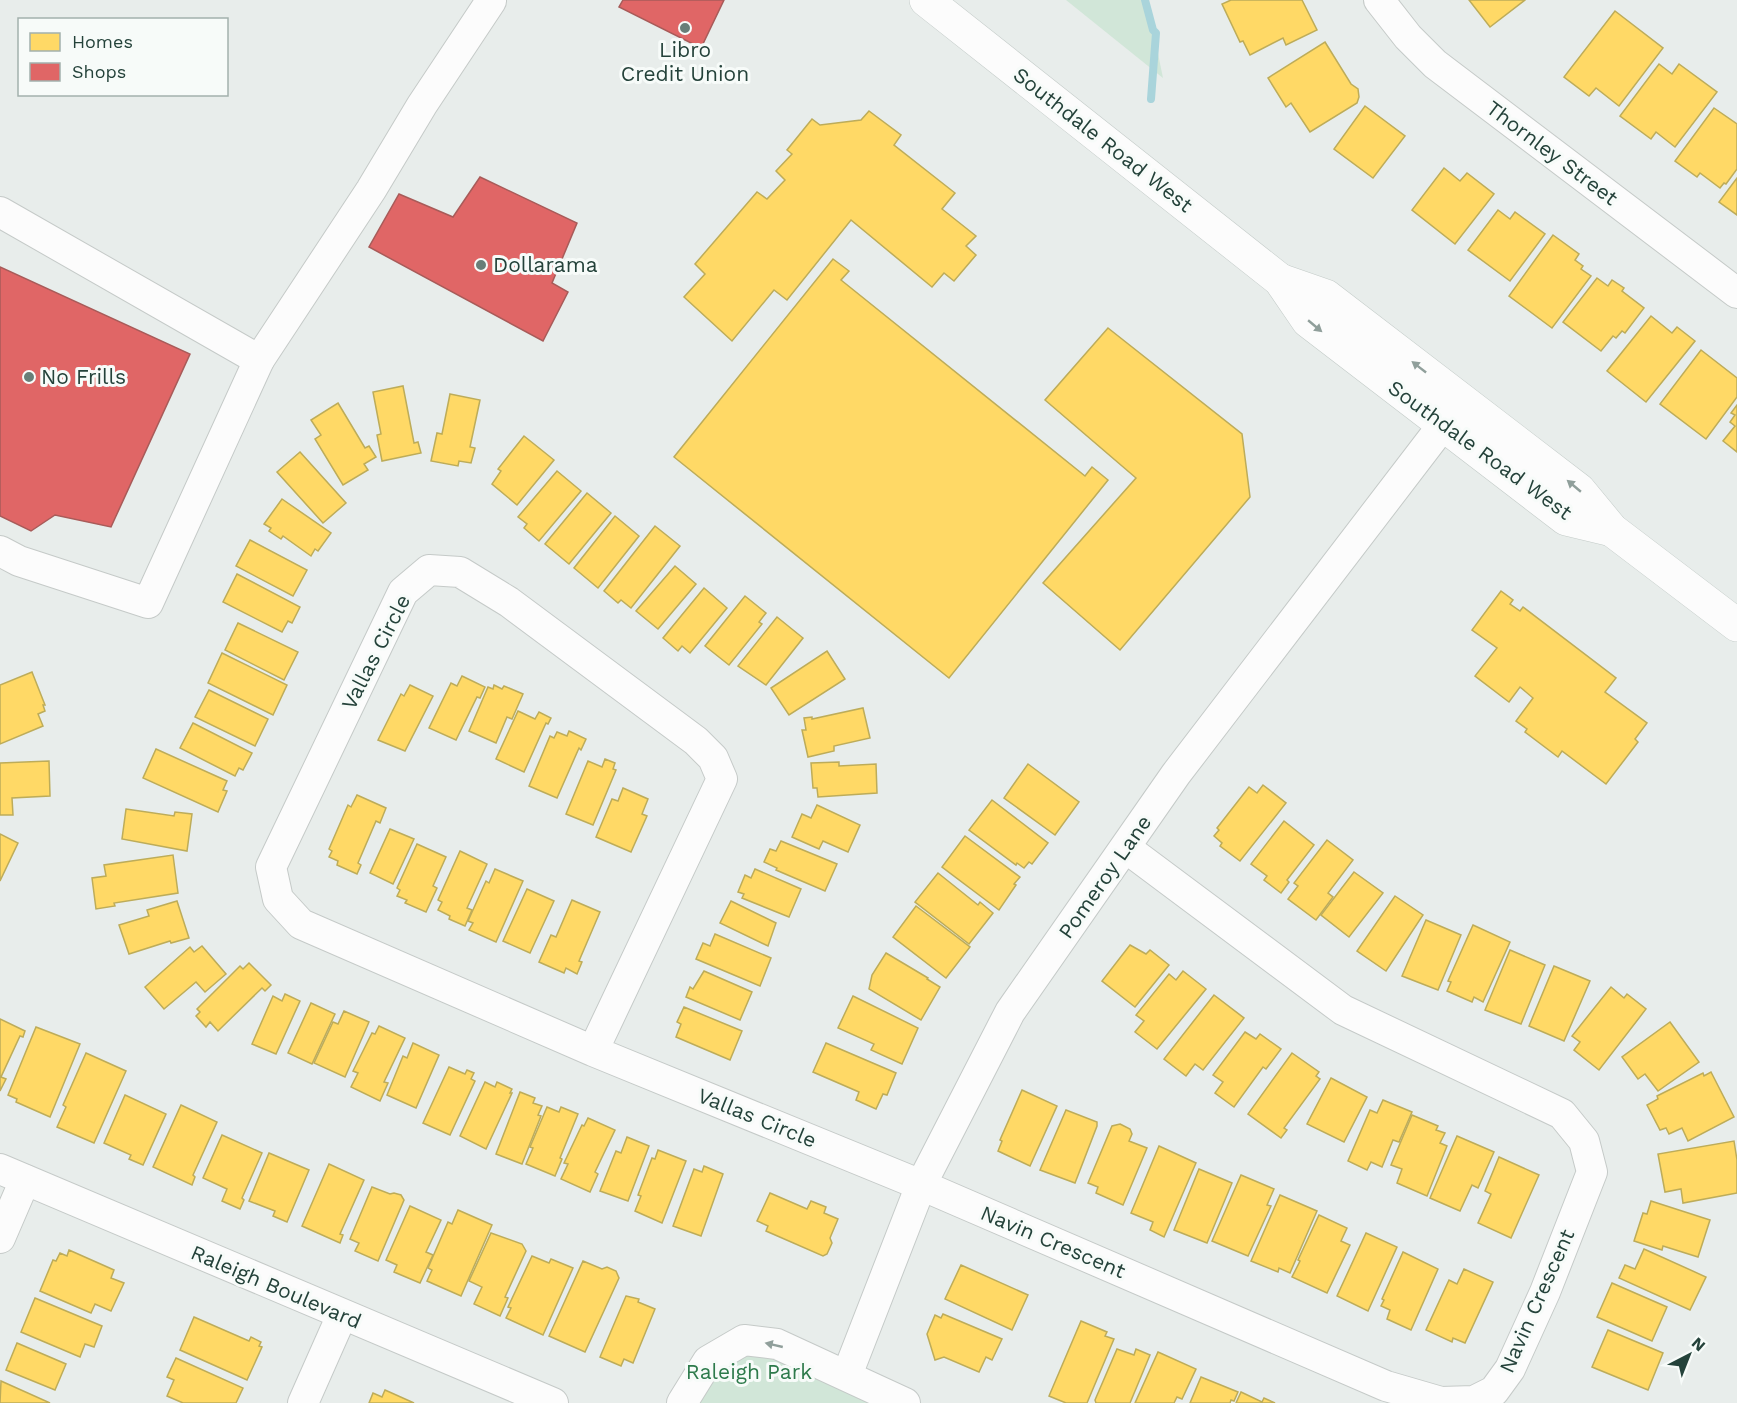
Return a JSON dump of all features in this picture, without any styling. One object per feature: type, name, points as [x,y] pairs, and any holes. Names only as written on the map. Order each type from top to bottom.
[{"type":"main road","name":"Southdale Road West","points":[[926,0],[1280,280],[1308,321],[1566,519],[1612,530]]},
{"type":"main road","name":"Southdale Road West","points":[[1280,280],[1326,296],[1579,490],[1612,530],[1737,625]]},
{"type":"street","points":[[0,551],[19,561],[148,603],[260,360],[371,190],[422,105],[490,0]]},
{"type":"street","name":"Thornley Street","points":[[1379,0],[1408,37],[1435,64],[1737,293]]},
{"type":"street","points":[[0,212],[260,360]]},
{"type":"street","name":"Pomeroy Lane","points":[[847,1375],[921,1185],[1010,1012],[1176,774],[1443,425]]},
{"type":"street","name":"Vallas Circle","points":[[593,1051],[722,779],[714,758],[696,741],[509,602],[460,572],[429,570],[403,592],[271,867],[278,899],[301,924],[593,1051],[921,1185]]},
{"type":"street","name":"Navin Crescent","points":[[921,1185],[1386,1386],[1441,1402],[1474,1401],[1494,1391],[1510,1369],[1545,1292],[1592,1172],[1584,1142],[1562,1114],[1343,1010],[1126,848]]},
{"type":"street","points":[[0,1238],[12,1175]]},
{"type":"street","name":"Raleigh Boulevard","points":[[12,1175],[553,1403]]},
{"type":"street","points":[[303,1403],[342,1315]]},
{"type":"street","points":[[682,1403],[708,1360],[744,1340],[777,1344],[905,1403]]},
{"type":"green space","points":[[1066,0],[1147,0],[1163,78]]},
{"type":"green space","name":"Raleigh Park","points":[[744,1340],[905,1403],[682,1403]]},
{"type":"building: Homes","points":[[1231,0],[1302,0],[1317,30],[1286,45],[1283,38],[1250,55],[1243,41],[1240,42],[1222,4]]},
{"type":"building: Homes","points":[[1469,0],[1525,0],[1490,27]]},
{"type":"building: Homes","points":[[1615,11],[1663,48],[1619,106],[1596,88],[1589,96],[1564,77]]},
{"type":"building: Homes","points":[[1325,42],[1351,84],[1358,89],[1359,97],[1357,103],[1310,132],[1291,103],[1286,107],[1268,78]]},
{"type":"building: Homes","points":[[1659,64],[1672,74],[1679,64],[1717,92],[1675,147],[1656,132],[1651,139],[1620,116]]},
{"type":"building: Homes","points":[[1365,106],[1405,136],[1373,178],[1334,149]]},
{"type":"building: Homes","points":[[1714,108],[1737,124],[1737,169],[1726,184],[1724,183],[1720,188],[1700,173],[1697,177],[1675,161]]},
{"type":"building: Homes","points":[[869,111],[901,135],[894,145],[955,193],[942,209],[976,236],[966,246],[976,255],[954,281],[944,273],[932,287],[851,220],[787,300],[774,290],[732,341],[684,297],[705,274],[695,264],[757,192],[767,199],[785,180],[776,171],[792,154],[787,150],[812,119],[820,125],[861,120]]},
{"type":"building: Homes","points":[[1444,168],[1460,181],[1467,173],[1494,194],[1455,244],[1412,210]]},
{"type":"building: Homes","points":[[1737,178],[1737,215],[1719,202]]},
{"type":"building: Homes","points":[[1498,210],[1510,219],[1515,212],[1545,234],[1510,281],[1468,250]]},
{"type":"building: Homes","points":[[1553,235],[1579,254],[1575,260],[1583,266],[1581,269],[1591,276],[1552,328],[1509,296]]},
{"type":"building: Homes","points":[[833,259],[849,271],[841,280],[1085,476],[1092,467],[1108,480],[949,678],[674,457]]},
{"type":"building: Homes","points":[[1597,278],[1608,286],[1612,280],[1624,288],[1622,291],[1644,308],[1625,333],[1622,331],[1616,338],[1613,336],[1601,351],[1563,322]]},
{"type":"building: Homes","points":[[1651,316],[1672,333],[1677,327],[1695,341],[1646,402],[1607,371]]},
{"type":"building: Homes","points":[[1108,328],[1242,434],[1250,497],[1120,650],[1043,583],[1136,478],[1045,400]]},
{"type":"building: Homes","points":[[1701,350],[1737,378],[1737,397],[1706,439],[1660,404]]},
{"type":"building: Homes","points":[[403,386],[414,443],[418,442],[421,453],[382,461],[377,435],[381,434],[373,392]]},
{"type":"building: Homes","points":[[450,394],[480,400],[470,447],[475,448],[471,463],[459,461],[458,466],[431,461],[437,433],[442,434]]},
{"type":"building: Homes","points":[[338,403],[365,448],[369,446],[376,457],[364,464],[368,470],[343,485],[315,439],[321,435],[311,420]]},
{"type":"building: Homes","points":[[1737,405],[1737,452],[1723,441],[1735,426],[1730,422],[1735,415],[1731,413]]},
{"type":"building: Homes","points":[[524,436],[554,460],[517,505],[492,484],[501,471],[498,469]]},
{"type":"building: Homes","points":[[300,452],[346,503],[323,523],[277,472]]},
{"type":"building: Homes","points":[[557,471],[581,491],[539,541],[524,528],[527,524],[518,517]]},
{"type":"building: Homes","points":[[587,493],[611,513],[569,564],[545,544]]},
{"type":"building: Homes","points":[[282,499],[331,533],[318,551],[315,549],[311,556],[283,536],[281,539],[269,531],[271,528],[264,524]]},
{"type":"building: Homes","points":[[615,516],[639,536],[598,588],[574,568]]},
{"type":"building: Homes","points":[[655,526],[680,546],[631,608],[621,600],[618,603],[604,591]]},
{"type":"building: Homes","points":[[250,540],[307,570],[293,596],[236,566]]},
{"type":"building: Homes","points":[[675,566],[696,584],[658,629],[636,611]]},
{"type":"building: Homes","points":[[237,574],[300,607],[292,623],[288,621],[282,632],[223,602]]},
{"type":"building: Homes","points":[[704,588],[727,608],[690,653],[682,646],[678,651],[663,638]]},
{"type":"building: Homes","points":[[1501,591],[1513,600],[1510,604],[1520,611],[1523,607],[1616,678],[1605,692],[1647,723],[1635,739],[1638,742],[1606,784],[1562,751],[1558,757],[1525,732],[1527,729],[1516,721],[1533,698],[1520,687],[1509,702],[1475,676],[1497,648],[1472,630]]},
{"type":"building: Homes","points":[[745,596],[766,613],[759,622],[762,624],[729,665],[705,646]]},
{"type":"building: Homes","points":[[777,617],[803,638],[766,685],[738,666]]},
{"type":"building: Homes","points":[[238,623],[298,652],[284,680],[225,650]]},
{"type":"building: Homes","points":[[827,651],[845,679],[789,715],[771,688]]},
{"type":"building: Homes","points":[[222,653],[287,685],[273,715],[208,683]]},
{"type":"building: Homes","points":[[32,672],[45,705],[43,705],[45,711],[38,714],[43,726],[0,744],[0,685]]},
{"type":"building: Homes","points":[[462,676],[485,687],[480,698],[477,697],[456,740],[429,728],[451,683],[457,686]]},
{"type":"building: Homes","points":[[410,685],[433,696],[405,751],[378,740],[401,694],[404,696]]},
{"type":"building: Homes","points":[[494,685],[502,689],[504,686],[523,694],[512,719],[507,717],[496,743],[469,731],[488,687],[493,689]]},
{"type":"building: Homes","points":[[209,690],[268,719],[255,746],[195,717]]},
{"type":"building: Homes","points":[[863,708],[870,738],[834,746],[834,751],[808,757],[802,730],[806,730],[804,718],[812,717],[812,719]]},
{"type":"building: Homes","points":[[518,711],[535,719],[539,712],[551,718],[548,724],[546,723],[524,772],[496,759]]},
{"type":"building: Homes","points":[[193,723],[252,753],[243,770],[239,768],[235,776],[180,748]]},
{"type":"building: Homes","points":[[569,731],[586,739],[581,750],[579,748],[557,798],[529,786],[550,736],[554,738],[557,732],[567,736]]},
{"type":"building: Homes","points":[[156,749],[227,781],[223,790],[227,791],[218,812],[143,778]]},
{"type":"building: Homes","points":[[605,759],[615,763],[613,769],[616,770],[593,825],[566,814],[588,761],[602,767]]},
{"type":"building: Homes","points":[[49,761],[50,796],[12,798],[13,815],[0,815],[0,763]]},
{"type":"building: Homes","points":[[839,762],[839,766],[876,764],[877,793],[818,797],[817,788],[813,788],[811,763]]},
{"type":"building: Homes","points":[[1028,764],[1079,802],[1055,835],[1004,798]]},
{"type":"building: Homes","points":[[1263,785],[1286,803],[1240,861],[1220,846],[1222,843],[1214,836],[1219,830],[1217,828],[1249,787],[1257,793]]},
{"type":"building: Homes","points":[[623,788],[648,799],[642,814],[647,816],[631,852],[596,837],[612,799],[618,801]]},
{"type":"building: Homes","points":[[357,795],[386,808],[380,823],[376,821],[358,863],[361,865],[357,874],[337,865],[338,861],[329,857],[332,851],[329,849],[348,805],[351,807]]},
{"type":"building: Homes","points":[[992,800],[1048,843],[1032,864],[1029,862],[1024,868],[1017,863],[1016,865],[969,830]]},
{"type":"building: Homes","points":[[817,805],[860,825],[848,852],[823,841],[819,849],[792,837],[802,814],[811,818]]},
{"type":"building: Homes","points":[[126,809],[174,816],[175,812],[192,814],[187,851],[122,839]]},
{"type":"building: Homes","points":[[1284,821],[1314,845],[1287,880],[1289,882],[1281,893],[1264,880],[1267,876],[1251,864]]},
{"type":"building: Homes","points":[[390,829],[414,839],[393,884],[370,873]]},
{"type":"building: Homes","points":[[0,834],[18,843],[0,881]]},
{"type":"building: Homes","points":[[965,836],[1020,877],[999,910],[942,867]]},
{"type":"building: Homes","points":[[1327,840],[1353,860],[1328,893],[1333,897],[1316,920],[1288,899],[1298,886],[1294,883]]},
{"type":"building: Homes","points":[[781,841],[837,864],[825,891],[776,870],[777,868],[764,862],[770,849],[776,851]]},
{"type":"building: Homes","points":[[417,844],[446,857],[433,886],[437,888],[426,912],[405,903],[407,900],[397,896],[400,890],[397,888]]},
{"type":"building: Homes","points":[[460,851],[487,864],[467,908],[472,910],[465,926],[449,919],[450,916],[438,910],[442,902],[438,900]]},
{"type":"building: Homes","points":[[173,855],[178,893],[114,903],[115,906],[96,909],[92,878],[106,876],[104,865]]},
{"type":"building: Homes","points":[[495,869],[523,881],[496,942],[469,930],[473,923],[468,921],[486,881],[489,883]]},
{"type":"building: Homes","points":[[755,869],[801,889],[789,917],[742,898],[744,894],[738,892],[745,875],[751,878]]},
{"type":"building: Homes","points":[[1354,872],[1383,893],[1349,937],[1321,915]]},
{"type":"building: Homes","points":[[938,873],[978,905],[980,902],[993,913],[969,944],[915,902]]},
{"type":"building: Homes","points":[[527,889],[554,901],[530,953],[503,941]]},
{"type":"building: Homes","points":[[1395,896],[1423,915],[1386,971],[1357,951]]},
{"type":"building: Homes","points":[[572,900],[600,912],[579,961],[582,962],[577,974],[566,968],[564,973],[539,962],[551,935],[556,937]]},
{"type":"building: Homes","points":[[177,901],[189,938],[171,943],[170,941],[129,954],[119,925],[149,916],[147,910]]},
{"type":"building: Homes","points":[[731,901],[776,923],[768,946],[720,923]]},
{"type":"building: Homes","points":[[916,906],[970,947],[946,978],[893,937]]},
{"type":"building: Homes","points":[[1426,920],[1461,935],[1438,990],[1402,976]]},
{"type":"building: Homes","points":[[1473,925],[1510,942],[1483,1002],[1474,997],[1472,1002],[1447,991],[1451,982],[1448,981]]},
{"type":"building: Homes","points":[[715,934],[771,958],[760,986],[696,959],[703,943],[710,946]]},
{"type":"building: Homes","points":[[1130,945],[1146,954],[1150,950],[1169,965],[1135,1007],[1102,981]]},
{"type":"building: Homes","points":[[202,946],[226,974],[205,992],[196,982],[164,1009],[145,987],[190,947],[194,952]]},
{"type":"building: Homes","points":[[1510,950],[1545,965],[1521,1024],[1485,1010]]},
{"type":"building: Homes","points":[[886,953],[940,987],[921,1020],[869,989],[872,975]]},
{"type":"building: Homes","points":[[249,963],[271,985],[265,991],[262,988],[218,1031],[210,1022],[206,1027],[196,1016],[200,1012],[197,1009],[240,966],[243,969]]},
{"type":"building: Homes","points":[[1554,966],[1590,981],[1564,1041],[1529,1026]]},
{"type":"building: Homes","points":[[704,971],[752,992],[740,1020],[686,997],[690,987],[693,989]]},
{"type":"building: Homes","points":[[1183,971],[1206,989],[1157,1049],[1135,1032],[1144,1021],[1136,1015],[1169,974],[1176,980]]},
{"type":"building: Homes","points":[[1611,987],[1624,998],[1627,994],[1646,1009],[1599,1070],[1574,1050],[1580,1042],[1572,1036]]},
{"type":"building: Homes","points":[[285,994],[300,1001],[276,1054],[252,1044],[273,996],[282,1001]]},
{"type":"building: Homes","points":[[1214,995],[1244,1018],[1203,1070],[1195,1064],[1186,1076],[1164,1059]]},
{"type":"building: Homes","points":[[853,996],[918,1028],[902,1064],[871,1050],[874,1044],[838,1028]]},
{"type":"building: Homes","points":[[311,1003],[335,1014],[312,1064],[288,1053]]},
{"type":"building: Homes","points":[[684,1007],[742,1031],[730,1060],[676,1037],[681,1024],[677,1022]]},
{"type":"building: Homes","points":[[344,1011],[369,1022],[345,1077],[314,1063],[333,1022],[338,1024]]},
{"type":"building: Homes","points":[[0,1019],[25,1031],[23,1037],[20,1036],[1,1077],[6,1079],[0,1091]]},
{"type":"building: Homes","points":[[1670,1022],[1699,1062],[1658,1091],[1645,1074],[1638,1079],[1622,1057]]},
{"type":"building: Homes","points":[[379,1026],[405,1038],[384,1082],[388,1083],[380,1101],[351,1087],[358,1073],[353,1071],[372,1033],[375,1034]]},
{"type":"building: Homes","points":[[36,1027],[80,1044],[50,1117],[16,1102],[17,1099],[8,1095]]},
{"type":"building: Homes","points":[[1245,1032],[1256,1039],[1260,1034],[1281,1049],[1266,1069],[1263,1067],[1234,1107],[1215,1093],[1223,1082],[1213,1075]]},
{"type":"building: Homes","points":[[413,1043],[439,1055],[416,1108],[387,1095],[403,1056],[407,1058]]},
{"type":"building: Homes","points":[[826,1043],[896,1073],[887,1095],[883,1094],[876,1109],[856,1100],[859,1092],[813,1072]]},
{"type":"building: Homes","points":[[86,1053],[126,1071],[94,1143],[57,1127],[66,1107],[63,1105]]},
{"type":"building: Homes","points":[[1292,1053],[1319,1072],[1316,1076],[1320,1079],[1284,1128],[1287,1130],[1281,1138],[1248,1114]]},
{"type":"building: Homes","points":[[449,1067],[465,1074],[467,1070],[474,1073],[471,1079],[475,1081],[450,1135],[423,1123]]},
{"type":"building: Homes","points":[[1711,1072],[1734,1117],[1688,1141],[1682,1128],[1669,1134],[1666,1128],[1660,1130],[1647,1105],[1658,1099],[1657,1096],[1703,1073],[1704,1076]]},
{"type":"building: Homes","points":[[1331,1078],[1367,1097],[1344,1142],[1307,1124]]},
{"type":"building: Homes","points":[[485,1082],[495,1087],[497,1082],[512,1089],[486,1149],[460,1136]]},
{"type":"building: Homes","points":[[1022,1090],[1057,1106],[1030,1166],[998,1151],[1002,1141],[1000,1140]]},
{"type":"building: Homes","points":[[520,1092],[535,1098],[533,1103],[542,1106],[538,1115],[541,1116],[522,1164],[496,1154]]},
{"type":"building: Homes","points":[[125,1095],[166,1114],[143,1165],[129,1159],[131,1155],[104,1143]]},
{"type":"building: Homes","points":[[1383,1100],[1412,1112],[1399,1142],[1393,1140],[1382,1167],[1371,1162],[1367,1170],[1348,1161],[1370,1110],[1377,1113]]},
{"type":"building: Homes","points":[[181,1105],[217,1122],[193,1175],[195,1177],[192,1185],[153,1167]]},
{"type":"building: Homes","points":[[547,1107],[559,1112],[561,1107],[578,1114],[555,1176],[526,1164],[533,1148],[530,1147]]},
{"type":"building: Homes","points":[[1066,1110],[1097,1122],[1075,1183],[1040,1170]]},
{"type":"building: Homes","points":[[1412,1115],[1438,1126],[1436,1130],[1445,1133],[1440,1143],[1447,1146],[1427,1196],[1397,1183],[1402,1169],[1391,1165]]},
{"type":"building: Homes","points":[[588,1118],[615,1130],[595,1172],[598,1174],[590,1192],[561,1179],[568,1164],[564,1163],[582,1125],[584,1126]]},
{"type":"building: Homes","points":[[1120,1124],[1130,1129],[1132,1134],[1129,1141],[1147,1148],[1123,1205],[1096,1193],[1098,1187],[1088,1183],[1112,1126]]},
{"type":"building: Homes","points":[[222,1135],[262,1153],[242,1198],[244,1200],[240,1209],[222,1201],[227,1189],[203,1178]]},
{"type":"building: Homes","points":[[1457,1136],[1494,1152],[1478,1188],[1472,1185],[1460,1211],[1430,1198]]},
{"type":"building: Homes","points":[[627,1137],[649,1146],[628,1201],[600,1191],[616,1151],[621,1153]]},
{"type":"building: Homes","points":[[1734,1141],[1737,1160],[1737,1193],[1683,1203],[1681,1189],[1665,1192],[1658,1154]]},
{"type":"building: Homes","points":[[1159,1146],[1196,1163],[1164,1237],[1150,1230],[1153,1222],[1131,1213]]},
{"type":"building: Homes","points":[[658,1150],[686,1161],[662,1223],[635,1211],[641,1196],[638,1195],[652,1158],[655,1159]]},
{"type":"building: Homes","points":[[269,1153],[309,1170],[287,1222],[273,1216],[275,1211],[249,1201]]},
{"type":"building: Homes","points":[[1499,1157],[1539,1175],[1511,1238],[1478,1223],[1491,1194],[1485,1191]]},
{"type":"building: Homes","points":[[329,1164],[364,1180],[340,1234],[343,1235],[340,1243],[302,1226]]},
{"type":"building: Homes","points":[[704,1166],[723,1174],[701,1236],[673,1226],[694,1169],[702,1172]]},
{"type":"building: Homes","points":[[1199,1169],[1232,1183],[1207,1243],[1174,1230]]},
{"type":"building: Homes","points":[[1241,1175],[1274,1189],[1267,1205],[1271,1206],[1248,1256],[1212,1241]]},
{"type":"building: Homes","points":[[372,1187],[390,1194],[401,1195],[404,1200],[378,1261],[355,1251],[359,1243],[350,1239]]},
{"type":"building: Homes","points":[[770,1193],[807,1209],[811,1201],[826,1207],[824,1213],[838,1219],[830,1238],[832,1243],[827,1254],[823,1256],[766,1231],[768,1226],[757,1221]]},
{"type":"building: Homes","points":[[1280,1195],[1317,1211],[1290,1273],[1279,1268],[1278,1272],[1251,1261]]},
{"type":"building: Homes","points":[[1651,1201],[1710,1220],[1698,1257],[1663,1246],[1662,1250],[1634,1241],[1643,1213],[1647,1214]]},
{"type":"building: Homes","points":[[410,1206],[441,1220],[426,1252],[433,1255],[420,1283],[394,1272],[397,1265],[386,1260]]},
{"type":"building: Homes","points":[[458,1210],[492,1225],[461,1296],[427,1281],[432,1270],[428,1268],[448,1222],[452,1224]]},
{"type":"building: Homes","points":[[1319,1215],[1347,1228],[1341,1241],[1350,1245],[1327,1293],[1292,1277]]},
{"type":"building: Homes","points":[[491,1233],[522,1244],[526,1251],[505,1297],[508,1298],[500,1316],[474,1304],[482,1287],[469,1281]]},
{"type":"building: Homes","points":[[1366,1233],[1397,1247],[1368,1311],[1337,1296]]},
{"type":"building: Homes","points":[[1644,1249],[1706,1277],[1690,1310],[1619,1278],[1625,1265],[1635,1269]]},
{"type":"building: Homes","points":[[69,1250],[114,1270],[111,1278],[124,1283],[111,1311],[95,1304],[91,1313],[40,1291],[53,1260],[56,1261],[60,1253],[67,1256]]},
{"type":"building: Homes","points":[[1403,1252],[1438,1269],[1411,1330],[1387,1319],[1390,1310],[1381,1306]]},
{"type":"building: Homes","points":[[532,1256],[549,1263],[551,1259],[573,1268],[543,1335],[506,1318],[511,1308],[508,1307]]},
{"type":"building: Homes","points":[[583,1261],[602,1269],[607,1267],[616,1271],[619,1278],[585,1352],[549,1336]]},
{"type":"building: Homes","points":[[961,1265],[1028,1295],[1012,1330],[945,1299]]},
{"type":"building: Homes","points":[[1464,1269],[1493,1282],[1465,1343],[1453,1338],[1452,1342],[1426,1330],[1449,1280],[1457,1284]]},
{"type":"building: Homes","points":[[1612,1283],[1667,1307],[1652,1341],[1597,1317]]},
{"type":"building: Homes","points":[[626,1296],[639,1299],[638,1302],[655,1309],[633,1363],[624,1359],[621,1366],[600,1357]]},
{"type":"building: Homes","points":[[35,1298],[102,1326],[94,1347],[85,1344],[80,1357],[21,1332]]},
{"type":"building: Homes","points":[[943,1314],[1002,1339],[992,1360],[986,1357],[979,1372],[944,1357],[935,1360],[927,1334],[935,1315],[941,1318]]},
{"type":"building: Homes","points":[[194,1317],[249,1341],[251,1337],[261,1342],[259,1346],[262,1347],[247,1380],[180,1350]]},
{"type":"building: Homes","points":[[1081,1321],[1107,1332],[1105,1336],[1114,1339],[1087,1403],[1066,1403],[1049,1396]]},
{"type":"building: Homes","points":[[1608,1330],[1663,1353],[1648,1390],[1592,1367]]},
{"type":"building: Homes","points":[[17,1343],[66,1364],[55,1390],[6,1370]]},
{"type":"building: Homes","points":[[1117,1349],[1134,1355],[1136,1349],[1150,1355],[1130,1403],[1096,1403],[1095,1400]]},
{"type":"building: Homes","points":[[1158,1352],[1196,1369],[1182,1399],[1177,1397],[1174,1403],[1135,1403]]},
{"type":"building: Homes","points":[[176,1358],[243,1388],[236,1403],[183,1403],[167,1396],[174,1380],[167,1377]]},
{"type":"building: Homes","points":[[1201,1377],[1238,1392],[1234,1401],[1231,1400],[1230,1403],[1190,1403]]},
{"type":"building: Homes","points":[[1,1381],[50,1403],[0,1403]]},
{"type":"building: Homes","points":[[385,1390],[414,1403],[369,1403],[373,1393],[382,1397]]},
{"type":"building: Homes","points":[[1241,1392],[1262,1402],[1264,1398],[1275,1403],[1236,1403]]},
{"type":"building: Shops","name":"Libro Credit Union","points":[[623,0],[724,0],[701,48],[619,7]]},
{"type":"building: Shops","name":"Dollarama","points":[[480,177],[577,223],[552,283],[568,292],[543,341],[369,247],[399,194],[453,217]]},
{"type":"building: Shops","points":[[0,267],[190,354],[111,527],[55,515],[31,531],[0,516]]},
{"type":"waterway","points":[[1145,0],[1153,30],[1156,33],[1151,99]]},
{"type":"place","name":"Libro Credit Union","points":[[685,28]]},
{"type":"place","name":"Dollarama","points":[[481,265]]},
{"type":"place","name":"No Frills","points":[[29,377]]}]
